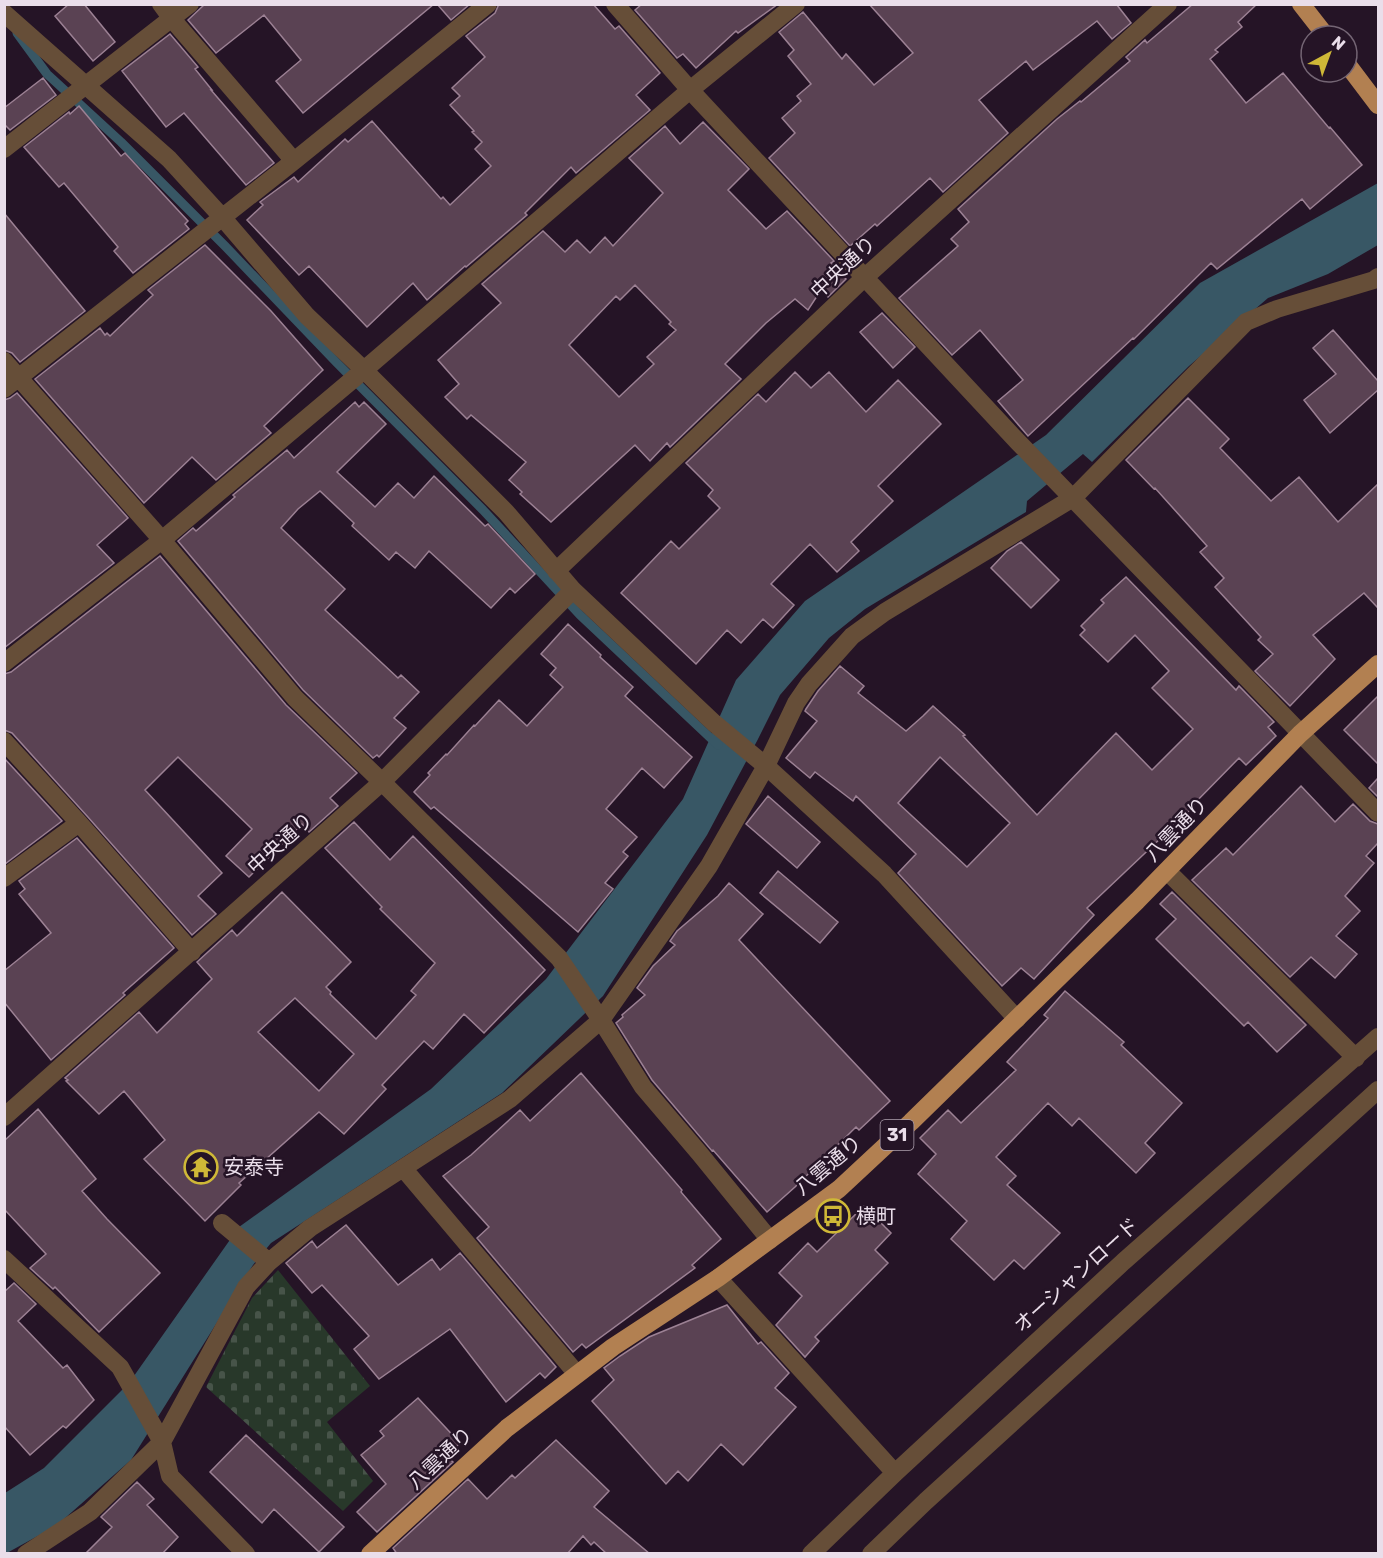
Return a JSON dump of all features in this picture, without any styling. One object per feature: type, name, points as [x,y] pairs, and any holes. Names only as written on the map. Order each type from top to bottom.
[{"type":"main road","points":[[1301,4],[1317,24]]},
{"type":"main road","points":[[1359,80],[1378,105]]},
{"type":"main road","name":"八雲通り","points":[[370,1554],[507,1428],[612,1347],[718,1278],[839,1189],[911,1122],[1167,871],[1300,734],[1378,664]]},
{"type":"street","points":[[161,4],[172,20],[294,161]]},
{"type":"street","points":[[4,149],[190,4]]},
{"type":"street","points":[[12,384],[488,4]]},
{"type":"street","points":[[615,4],[690,90],[1018,442],[1378,813]]},
{"type":"street","points":[[4,663],[162,540],[690,90],[796,4]]},
{"type":"street","name":"中央通り","points":[[556,571],[864,278],[1168,4]]},
{"type":"street","points":[[4,12],[169,159],[307,316],[506,512],[573,590],[714,723],[766,766],[884,874],[1017,1019]]},
{"type":"street","points":[[26,1554],[90,1512],[162,1442],[246,1287],[269,1262],[310,1228],[510,1099],[601,1020],[709,866],[766,766],[796,703],[809,684],[852,636],[885,612],[1073,498],[1246,322],[1277,309],[1378,277]]},
{"type":"street","points":[[4,361],[12,384],[162,540],[295,698],[559,958],[643,1087],[770,1240]]},
{"type":"street","name":"中央通り","points":[[4,1117],[382,782],[573,590]]},
{"type":"street","points":[[4,741],[192,952]]},
{"type":"street","points":[[4,878],[79,823]]},
{"type":"street","points":[[1167,871],[1356,1058]]},
{"type":"street","name":"オーシャンロード","points":[[812,1554],[895,1473],[1123,1262],[1378,1037]]},
{"type":"street","points":[[872,1554],[926,1501],[1378,1090]]},
{"type":"street","points":[[403,1168],[577,1374]]},
{"type":"street","points":[[222,1224],[269,1262]]},
{"type":"street","points":[[4,1258],[12,1268],[120,1367],[162,1442],[170,1476],[246,1554]]},
{"type":"street","points":[[718,1278],[895,1473]]},
{"type":"green space","points":[[278,1270],[370,1386],[327,1422],[373,1481],[343,1511],[206,1387],[252,1298]]},
{"type":"water","points":[[1378,183],[1378,245],[1328,274],[1268,298],[1189,366],[1092,462],[1083,454],[1027,501],[1026,512],[865,609],[829,638],[780,695],[707,835],[603,996],[502,1093],[271,1243],[253,1265],[131,1460],[56,1526],[5,1554],[5,1493],[44,1468],[129,1383],[239,1227],[431,1089],[546,979],[683,799],[736,680],[805,601],[1046,435],[1200,283]]},
{"type":"building","points":[[69,4],[84,4],[115,42],[93,61],[55,16]]},
{"type":"building","points":[[205,4],[434,4],[303,113],[276,81],[301,60],[264,15],[216,53],[188,20]]},
{"type":"building","points":[[437,4],[470,4],[451,20]]},
{"type":"building","points":[[499,4],[593,4],[615,29],[619,26],[660,73],[636,95],[650,110],[576,173],[571,167],[525,213],[527,215],[427,300],[413,283],[367,327],[309,266],[299,275],[247,220],[263,205],[260,202],[294,177],[298,182],[345,139],[348,142],[372,121],[441,199],[443,197],[450,205],[491,166],[475,149],[482,142],[450,105],[460,96],[452,88],[485,57],[466,36],[495,13]]},
{"type":"building","points":[[642,4],[778,4],[738,33],[736,31],[696,68],[683,54],[677,58],[635,10]]},
{"type":"building","points":[[869,4],[1118,4],[1131,23],[1112,39],[1097,21],[1033,70],[1026,61],[979,100],[1008,133],[943,192],[930,178],[877,226],[875,224],[850,246],[769,158],[795,133],[782,118],[801,101],[797,96],[811,84],[788,56],[794,50],[779,32],[803,12],[842,59],[846,54],[874,85],[913,53]]},
{"type":"building","points":[[1193,4],[1257,4],[1238,22],[1242,27],[1215,50],[1218,52],[1210,59],[1246,103],[1283,73],[1362,165],[1310,209],[1302,199],[1217,269],[1211,263],[1134,339],[1028,436],[998,401],[1023,380],[980,330],[952,355],[899,298],[958,246],[951,239],[969,222],[958,209],[1057,119],[1130,61],[1126,57],[1145,40],[1147,43]]},
{"type":"building","points":[[170,34],[198,67],[195,69],[211,90],[274,163],[246,185],[184,113],[166,127],[122,71]]},
{"type":"building","points":[[43,78],[56,95],[10,130],[4,124],[4,108]]},
{"type":"building","points":[[79,106],[121,156],[125,153],[188,221],[185,224],[189,229],[133,273],[114,251],[118,247],[64,183],[59,187],[24,147]]},
{"type":"building","points":[[703,122],[749,169],[728,190],[766,229],[787,211],[834,261],[831,263],[846,279],[828,297],[821,290],[808,310],[795,299],[766,323],[725,364],[741,379],[670,447],[667,443],[650,461],[635,445],[551,522],[520,494],[522,492],[509,480],[526,462],[471,415],[467,419],[445,397],[459,384],[438,360],[501,303],[482,284],[543,231],[565,252],[577,240],[590,253],[605,237],[613,246],[663,193],[629,158],[665,126],[680,144]],"holes":[[[635,285],[671,322],[669,324],[676,330],[647,357],[654,364],[619,397],[569,345],[616,296],[620,300]]]},
{"type":"building","points":[[4,213],[85,311],[20,362],[12,353],[4,350]]},
{"type":"building","points":[[205,245],[271,311],[323,370],[264,426],[271,433],[216,480],[192,457],[144,503],[35,379],[100,328],[105,335],[107,333],[110,336],[153,295],[148,290]]},
{"type":"building","points":[[882,313],[915,347],[893,368],[860,332]]},
{"type":"building","points":[[1333,330],[1378,381],[1378,390],[1330,433],[1304,400],[1336,374],[1313,348]]},
{"type":"building","points":[[795,372],[811,388],[829,372],[866,412],[898,380],[941,424],[878,486],[893,501],[851,542],[859,551],[837,572],[810,544],[771,584],[794,605],[773,628],[763,619],[741,643],[727,630],[696,664],[621,593],[671,541],[679,549],[720,508],[708,496],[713,490],[686,463],[758,394],[766,402]]},
{"type":"building","points":[[17,393],[128,518],[97,545],[114,563],[4,648],[4,400]]},
{"type":"building","points":[[1188,398],[1229,439],[1220,448],[1271,501],[1299,477],[1338,522],[1378,484],[1378,608],[1364,593],[1313,635],[1335,659],[1290,706],[1255,671],[1273,654],[1258,640],[1261,637],[1215,587],[1224,578],[1200,552],[1207,546],[1155,488],[1126,460]]},
{"type":"building","points":[[355,402],[359,407],[364,402],[386,424],[337,472],[375,507],[398,483],[414,498],[434,476],[485,526],[488,524],[535,574],[515,593],[510,588],[491,608],[429,551],[415,568],[396,552],[389,560],[352,526],[354,523],[320,491],[298,509],[281,528],[345,589],[325,610],[398,678],[401,675],[419,692],[394,718],[406,728],[379,757],[377,755],[373,758],[303,690],[178,541],[193,528],[196,531],[235,497],[233,495],[287,450],[294,458]]},
{"type":"building","points":[[1021,542],[1059,580],[1031,608],[991,568],[1007,551]]},
{"type":"building","points":[[160,556],[286,705],[357,773],[330,798],[338,806],[309,832],[302,824],[249,877],[226,856],[252,829],[178,757],[145,790],[222,873],[198,896],[216,914],[192,935],[12,733],[4,730],[4,674],[11,672]]},
{"type":"building","points":[[1126,577],[1236,690],[1239,686],[1274,722],[1268,727],[1276,736],[1246,765],[1239,758],[1180,820],[1087,908],[1094,915],[1034,979],[1021,968],[1002,986],[898,873],[916,854],[856,796],[853,801],[815,772],[810,778],[786,758],[817,721],[805,711],[818,691],[840,666],[864,686],[858,693],[906,731],[933,706],[965,735],[963,736],[1037,815],[1116,733],[1152,770],[1193,729],[1152,688],[1169,671],[1135,635],[1108,662],[1080,635],[1085,630],[1081,626],[1104,603],[1101,600]],"holes":[[[940,757],[1010,823],[967,867],[898,803]]]},
{"type":"building","points":[[568,624],[633,687],[625,696],[692,757],[664,788],[642,768],[606,809],[637,837],[623,852],[628,856],[605,883],[613,889],[578,932],[434,807],[431,809],[414,792],[430,775],[428,773],[499,700],[527,726],[563,687],[550,675],[556,668],[541,654]]},
{"type":"building","points":[[1378,696],[1378,764],[1344,730]]},
{"type":"building","points":[[4,758],[62,821],[5,864],[4,863]]},
{"type":"building","points":[[1378,778],[1378,797],[1369,788]]},
{"type":"building","points":[[1301,786],[1335,822],[1353,804],[1370,821],[1378,824],[1378,843],[1366,856],[1374,863],[1345,896],[1360,911],[1336,936],[1357,954],[1335,978],[1311,957],[1290,977],[1192,880],[1226,848],[1233,855]]},
{"type":"building","points":[[768,796],[820,842],[797,868],[746,824]]},
{"type":"building","points":[[354,822],[390,860],[413,836],[545,970],[484,1033],[464,1014],[433,1049],[424,1041],[382,1085],[386,1089],[344,1134],[319,1112],[239,1183],[241,1185],[205,1221],[144,1159],[165,1140],[124,1091],[99,1114],[65,1078],[139,1012],[157,1033],[212,979],[197,962],[232,930],[237,936],[282,892],[351,962],[326,987],[331,992],[330,994],[376,1039],[416,995],[411,991],[435,963],[380,909],[382,907],[325,848]],"holes":[[[295,998],[354,1054],[319,1091],[258,1032]]]},
{"type":"building","points":[[77,838],[174,948],[51,1060],[4,1002],[4,971],[51,933],[19,894],[25,889],[19,881]]},
{"type":"building","points":[[778,871],[838,922],[820,943],[760,893]]},
{"type":"building","points":[[729,883],[763,914],[739,940],[890,1101],[859,1130],[856,1127],[767,1212],[652,1080],[616,1023],[645,995],[637,988],[653,966],[675,945],[670,941],[677,931],[718,896]]},
{"type":"building","points":[[1172,892],[1306,1025],[1277,1052],[1248,1022],[1244,1026],[1156,939],[1176,919],[1160,904]]},
{"type":"building","points":[[1065,991],[1124,1042],[1121,1045],[1182,1103],[1145,1143],[1155,1153],[1136,1173],[1079,1118],[1072,1126],[1048,1103],[996,1157],[1016,1176],[1007,1185],[1060,1233],[1024,1269],[1014,1260],[994,1280],[951,1239],[967,1221],[918,1174],[936,1154],[920,1138],[948,1110],[961,1123],[1016,1070],[1007,1062],[1048,1018],[1044,1015]]},
{"type":"building","points":[[581,1073],[721,1239],[692,1265],[695,1268],[586,1348],[582,1344],[573,1352],[477,1238],[489,1227],[443,1176],[471,1155],[520,1110],[530,1121]]},
{"type":"building","points":[[38,1109],[96,1179],[82,1191],[160,1273],[99,1332],[55,1287],[53,1289],[30,1268],[46,1254],[4,1209],[4,1141]]},
{"type":"building","points":[[864,1206],[891,1233],[875,1250],[888,1263],[815,1337],[819,1341],[805,1357],[776,1325],[802,1296],[779,1273],[808,1243],[817,1252]]},
{"type":"building","points":[[346,1225],[398,1285],[432,1259],[440,1270],[460,1253],[556,1367],[545,1378],[540,1373],[506,1402],[450,1329],[379,1379],[354,1349],[369,1336],[322,1285],[312,1293],[286,1263],[312,1241],[317,1248]]},
{"type":"building","points":[[14,1283],[36,1304],[18,1321],[63,1368],[67,1365],[94,1400],[66,1428],[63,1426],[30,1455],[4,1426],[4,1292]]},
{"type":"building","points":[[727,1305],[758,1344],[761,1342],[789,1373],[775,1388],[796,1407],[743,1465],[721,1444],[688,1481],[678,1471],[666,1484],[592,1401],[614,1380],[604,1368],[620,1356],[649,1337]]},
{"type":"building","points":[[418,1398],[460,1443],[446,1456],[453,1462],[377,1532],[357,1512],[386,1484],[361,1455],[384,1436],[380,1431]]},
{"type":"building","points":[[246,1435],[344,1527],[319,1552],[274,1509],[262,1523],[210,1472]]},
{"type":"building","points":[[556,1440],[609,1491],[594,1507],[650,1554],[607,1554],[594,1542],[591,1545],[583,1536],[567,1554],[397,1554],[393,1548],[468,1479],[487,1499],[512,1475],[515,1478]]},
{"type":"building","points":[[137,1482],[154,1499],[147,1505],[178,1537],[162,1554],[85,1554],[112,1527],[101,1517]]},
{"type":"waterway","points":[[17,33],[47,74],[121,142],[225,246],[483,510],[580,615],[718,745]]},
{"type":"place","name":"安泰寺","points":[[201,1167]]},
{"type":"place","name":"横町","points":[[833,1216]]}]
